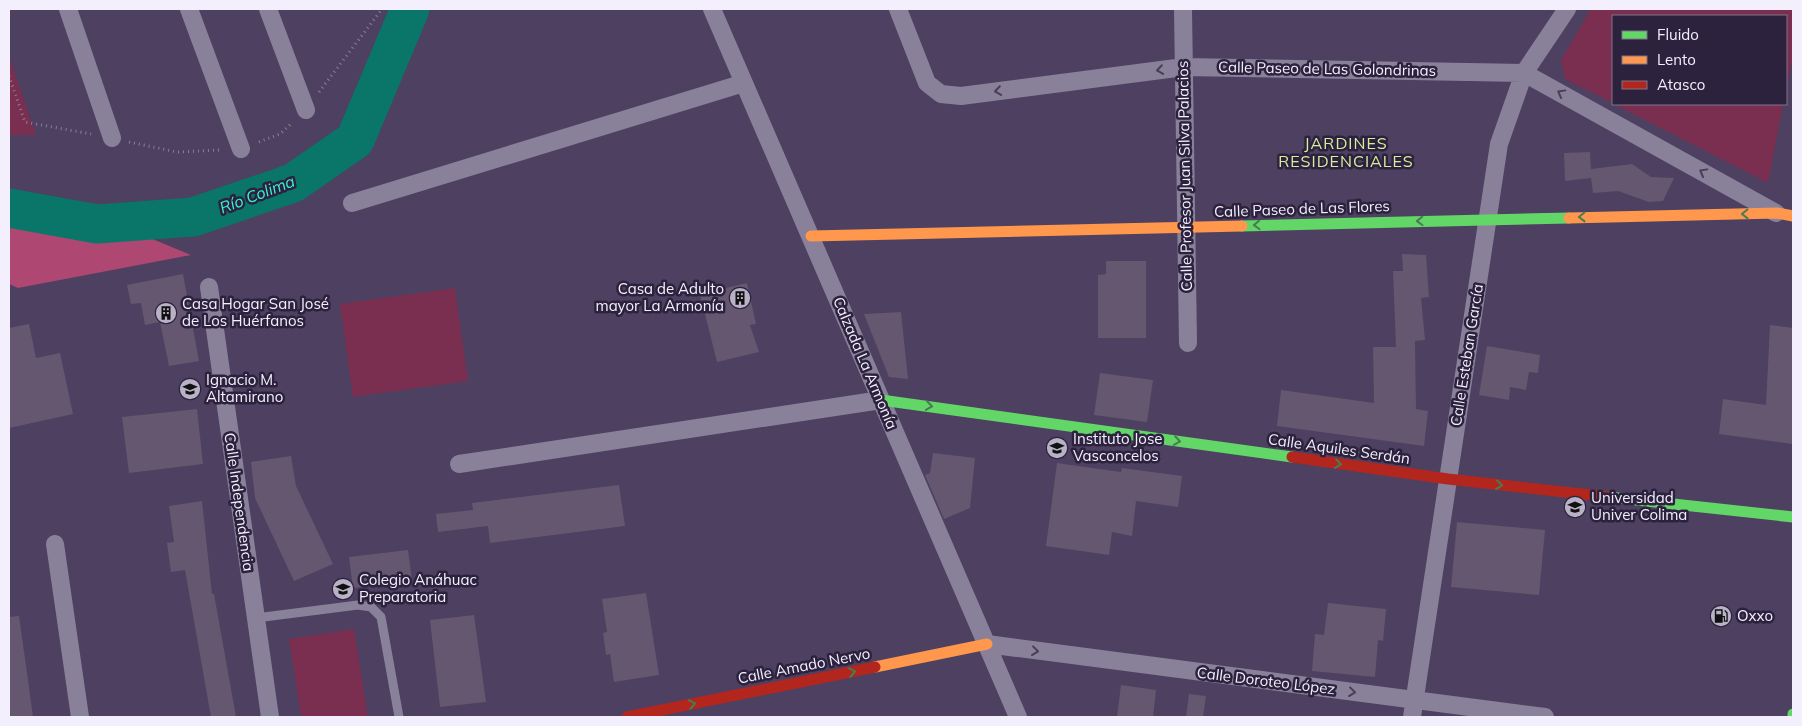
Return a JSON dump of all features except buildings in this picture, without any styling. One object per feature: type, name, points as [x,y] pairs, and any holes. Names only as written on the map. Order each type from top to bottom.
[{"type":"street","points":[[68,9],[112,138]]},
{"type":"street","points":[[189,9],[241,149]]},
{"type":"street","points":[[268,9],[306,110]]},
{"type":"street","name":"Calzada La Armonía","points":[[712,9],[1018,717]]},
{"type":"street","name":"Calle Paseo de Las Golondrinas","points":[[898,9],[928,83],[942,94],[961,96],[1184,67],[1524,73],[1785,215]]},
{"type":"street","name":"Calle Profesor Juan Silva Palacios","points":[[1183,9],[1188,343]]},
{"type":"street","name":"Calle Esteban García","points":[[1413,709],[1499,144],[1524,73],[1567,9]]},
{"type":"street","points":[[352,204],[744,83]]},
{"type":"street","name":"Calle Paseo de Las Flores","points":[[810,236],[1488,219],[1785,215]]},
{"type":"street","name":"Calle Independencia","points":[[209,287],[270,717]]},
{"type":"street","points":[[458,464],[881,400]]},
{"type":"street","name":"Calle Aquiles Serdán","points":[[881,400],[1448,480],[1793,517]]},
{"type":"street","points":[[55,544],[80,717]]},
{"type":"street","name":"Calle Doroteo López","points":[[987,644],[1413,709],[1545,717]]},
{"type":"street","name":"Calle Amado Nervo","points":[[627,717],[987,644]]},
{"type":"lane","points":[[256,618],[358,605],[371,608],[381,617],[399,717]]},
{"type":"path","points":[[9,76],[25,122],[177,152],[241,149],[280,134],[306,110],[382,9]]},
{"type":"shaded area","points":[[1591,9],[1793,9],[1793,55],[1787,87],[1787,15],[1612,15],[1612,102],[1565,79],[1561,60]]},
{"type":"shaded area","points":[[9,56],[36,135],[9,135]]},
{"type":"shaded area","points":[[1616,105],[1783,105],[1768,183]]},
{"type":"shaded area","points":[[9,194],[80,209],[191,255],[18,288],[9,284]]},
{"type":"shaded area","points":[[455,288],[468,381],[353,397],[340,304]]},
{"type":"shaded area","points":[[354,629],[368,717],[301,717],[289,639]]},
{"type":"waterway","name":"Río Colima","points":[[9,208],[97,224],[193,217],[293,183],[355,140],[410,9]]},
{"type":"traffic: fast","points":[[1242,226],[1569,218]]},
{"type":"traffic: fast","points":[[881,400],[1292,457]]},
{"type":"traffic: fast","points":[[1609,497],[1793,517]]},
{"type":"traffic: slow","points":[[1569,218],[1777,213],[1793,216]]},
{"type":"traffic: slow","points":[[811,236],[1242,226]]},
{"type":"traffic: slow","points":[[875,667],[987,644]]},
{"type":"traffic: jam","points":[[1292,457],[1448,479],[1609,497]]},
{"type":"traffic: jam","points":[[627,717],[875,667]]},
{"type":"place","name":"Casa de Adulto mayor La Armonía","points":[[740,298]]},
{"type":"place","name":"Casa Hogar San José de Los Huérfanos","points":[[166,313]]},
{"type":"place","name":"Ignacio M. Altamirano","points":[[190,389]]},
{"type":"place","name":"Instituto Jose Vasconcelos","points":[[1057,448]]},
{"type":"place","name":"Universidad Univer Colima","points":[[1575,507]]},
{"type":"place","name":"Colegio Anáhuac Preparatoria","points":[[343,589]]},
{"type":"place","name":"Oxxo","points":[[1721,616]]},
{"type":"district","name":"JARDINES RESIDENCIALES","points":[[1346,152]]}]
